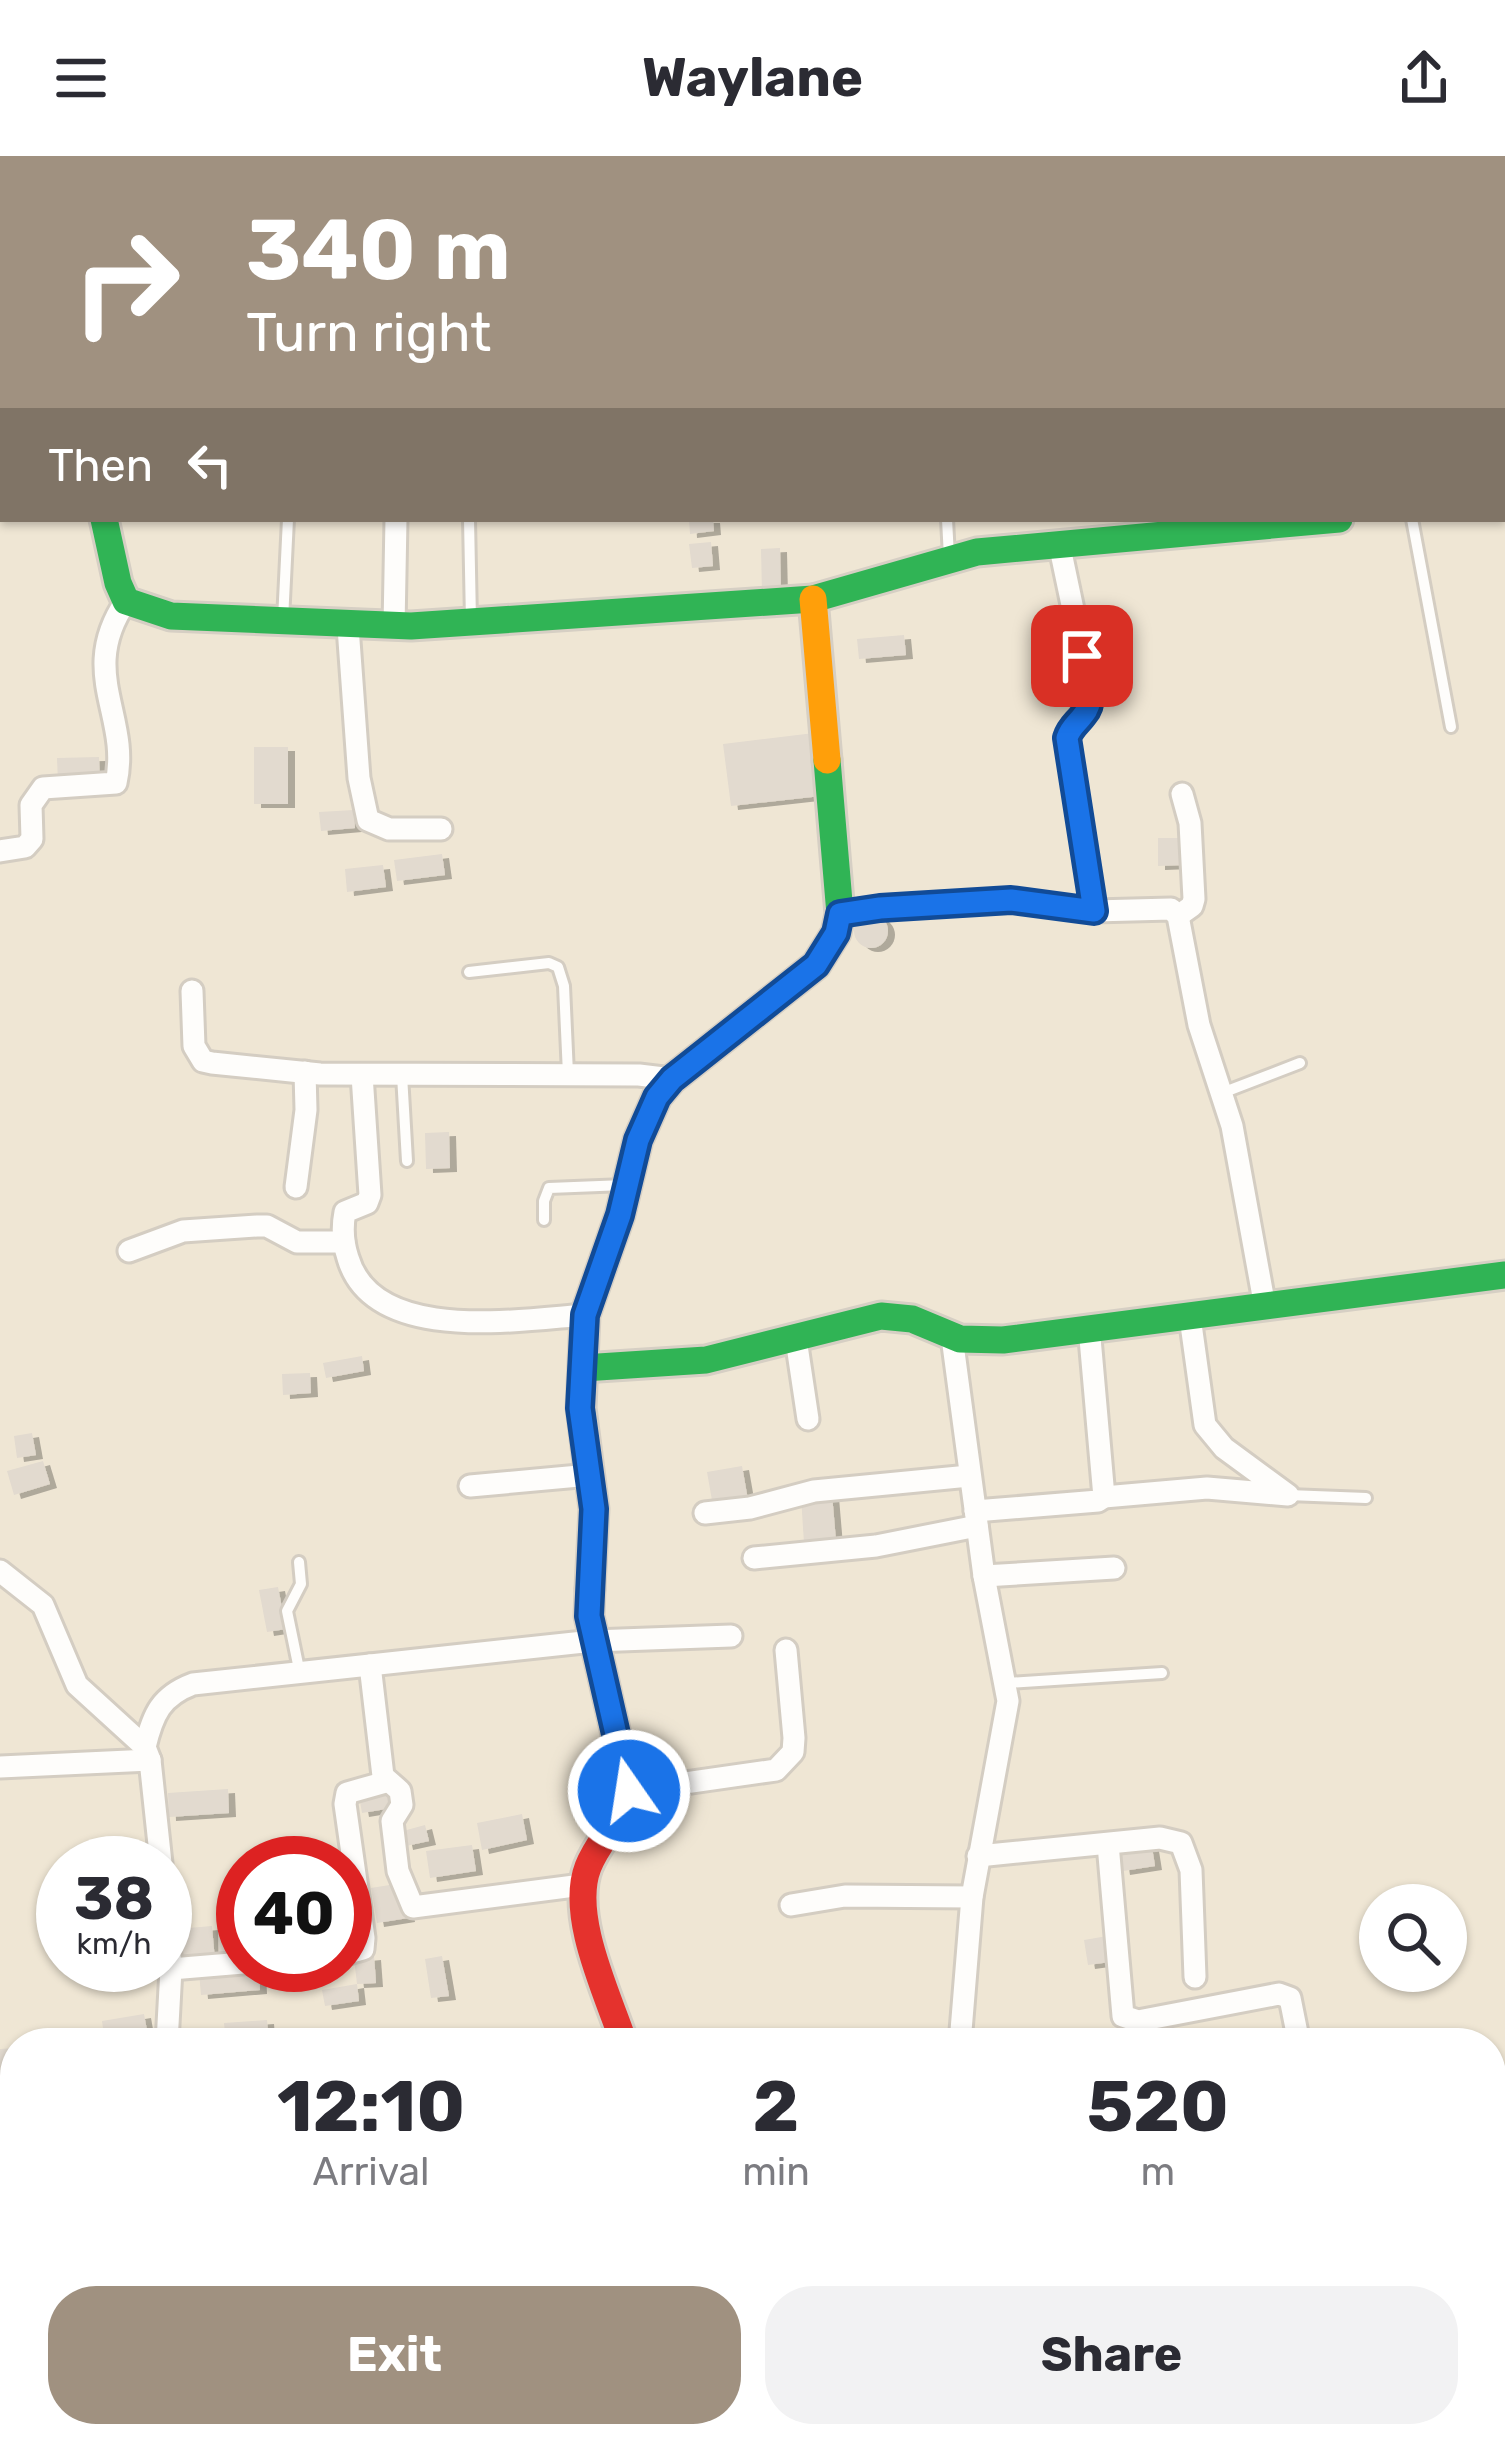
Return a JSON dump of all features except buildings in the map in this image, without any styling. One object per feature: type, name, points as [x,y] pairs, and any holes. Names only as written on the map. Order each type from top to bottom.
[{"type":"street","points":[[105,522],[126,601],[171,616],[348,627],[471,624],[813,599],[949,557],[1271,522]]},
{"type":"street","points":[[394,626],[396,522]]},
{"type":"street","points":[[1059,542],[1090,690],[1089,709],[1067,738],[1094,911]]},
{"type":"street","points":[[619,2028],[584,1912],[582,1885],[591,1859],[627,1804],[629,1791],[593,1642],[589,1598],[594,1509],[580,1408],[585,1315],[648,1116],[672,1079],[816,965],[836,933],[840,914],[813,599]]},
{"type":"street","points":[[0,851],[25,847],[32,839],[31,805],[43,788],[116,783],[104,657],[111,623],[126,601]]},
{"type":"street","points":[[348,627],[359,778],[368,820],[389,829],[440,829]]},
{"type":"street","points":[[1178,916],[1192,906],[1194,898],[1190,823],[1182,794]]},
{"type":"street","points":[[840,914],[1011,900],[1094,911],[1171,909],[1178,916],[1198,1025],[1232,1126],[1265,1306]]},
{"type":"street","points":[[192,991],[194,1046],[203,1061],[362,1075],[568,1074],[672,1079]]},
{"type":"street","points":[[296,1187],[306,1110],[305,1072]]},
{"type":"street","points":[[362,1075],[370,1195],[367,1203],[345,1212],[344,1242],[361,1289],[385,1304],[443,1321],[585,1315]]},
{"type":"street","points":[[129,1251],[183,1231],[226,1227],[267,1226],[297,1242],[344,1242]]},
{"type":"street","points":[[583,1368],[706,1360],[859,1320],[902,1315],[922,1319],[952,1337],[1003,1340],[1505,1275]]},
{"type":"street","points":[[1190,1317],[1205,1426],[1224,1448],[1288,1495]]},
{"type":"street","points":[[1089,1328],[1104,1497]]},
{"type":"street","points":[[952,1337],[984,1576],[1006,1683],[1005,1728],[972,1897],[961,2028]]},
{"type":"street","points":[[796,1339],[808,1419]]},
{"type":"street","points":[[470,1486],[590,1475]]},
{"type":"street","points":[[705,1513],[750,1508],[814,1492],[969,1476]]},
{"type":"street","points":[[754,1558],[876,1546],[976,1519],[1104,1497],[1207,1488],[1288,1495]]},
{"type":"street","points":[[984,1576],[1114,1568]]},
{"type":"street","points":[[0,1571],[43,1605],[77,1684],[148,1753]]},
{"type":"street","points":[[158,1836],[148,1753],[158,1706],[171,1692],[193,1684],[593,1642],[731,1636]]},
{"type":"street","points":[[629,1791],[762,1773],[786,1763],[794,1738],[786,1650]]},
{"type":"street","points":[[370,1665],[386,1782],[400,1792],[402,1805],[392,1821],[410,1902],[420,1907],[582,1885]]},
{"type":"street","points":[[0,1767],[148,1753]]},
{"type":"street","points":[[352,1836],[347,1793],[386,1782]]},
{"type":"street","points":[[978,1856],[1160,1838],[1181,1843],[1191,1870],[1196,1977]]},
{"type":"street","points":[[1108,1844],[1123,2015],[1138,2021],[1279,1994],[1289,1998],[1296,2028]]},
{"type":"street","points":[[372,1881],[401,1878]]},
{"type":"street","points":[[791,1905],[845,1896],[972,1897]]},
{"type":"street","points":[[168,2028],[170,1992]]},
{"type":"lane","points":[[283,623],[288,522]]},
{"type":"lane","points":[[469,522],[471,624]]},
{"type":"lane","points":[[947,522],[949,557]]},
{"type":"lane","points":[[1413,522],[1451,727]]},
{"type":"lane","points":[[469,972],[549,963],[558,967],[564,986],[568,1074]]},
{"type":"lane","points":[[1222,1093],[1300,1064]]},
{"type":"lane","points":[[402,1075],[407,1161]]},
{"type":"lane","points":[[544,1220],[549,1188],[628,1185]]},
{"type":"lane","points":[[1288,1495],[1366,1498]]},
{"type":"lane","points":[[299,1562],[301,1584],[287,1611],[300,1674]]},
{"type":"lane","points":[[1006,1683],[1162,1673]]},
{"type":"shaded area","points":[[0,522],[1505,522],[1505,2028],[0,2028]]},
{"type":"traffic: fast","points":[[105,522],[126,601],[171,616],[411,626],[813,599],[977,552],[1306,522]]},
{"type":"traffic: fast","points":[[590,1589],[594,1509],[581,1408],[585,1315],[620,1215],[638,1140],[657,1097],[672,1079],[816,965],[836,933],[840,914],[827,760]]},
{"type":"traffic: fast","points":[[583,1368],[706,1360],[881,1316],[912,1319],[960,1339],[1003,1340],[1505,1275]]},
{"type":"traffic: slow","points":[[813,599],[827,760]]},
{"type":"traffic: jam","points":[[590,1589],[589,1616],[629,1791],[588,1867],[583,1908],[593,1955],[619,2028]]},
{"type":"route","points":[[629,1791],[589,1616],[594,1509],[580,1408],[585,1315],[620,1215],[638,1140],[657,1097],[672,1079],[816,965],[828,950],[840,914],[1011,900],[1094,911],[1067,738],[1089,709],[1082,656]]}]
